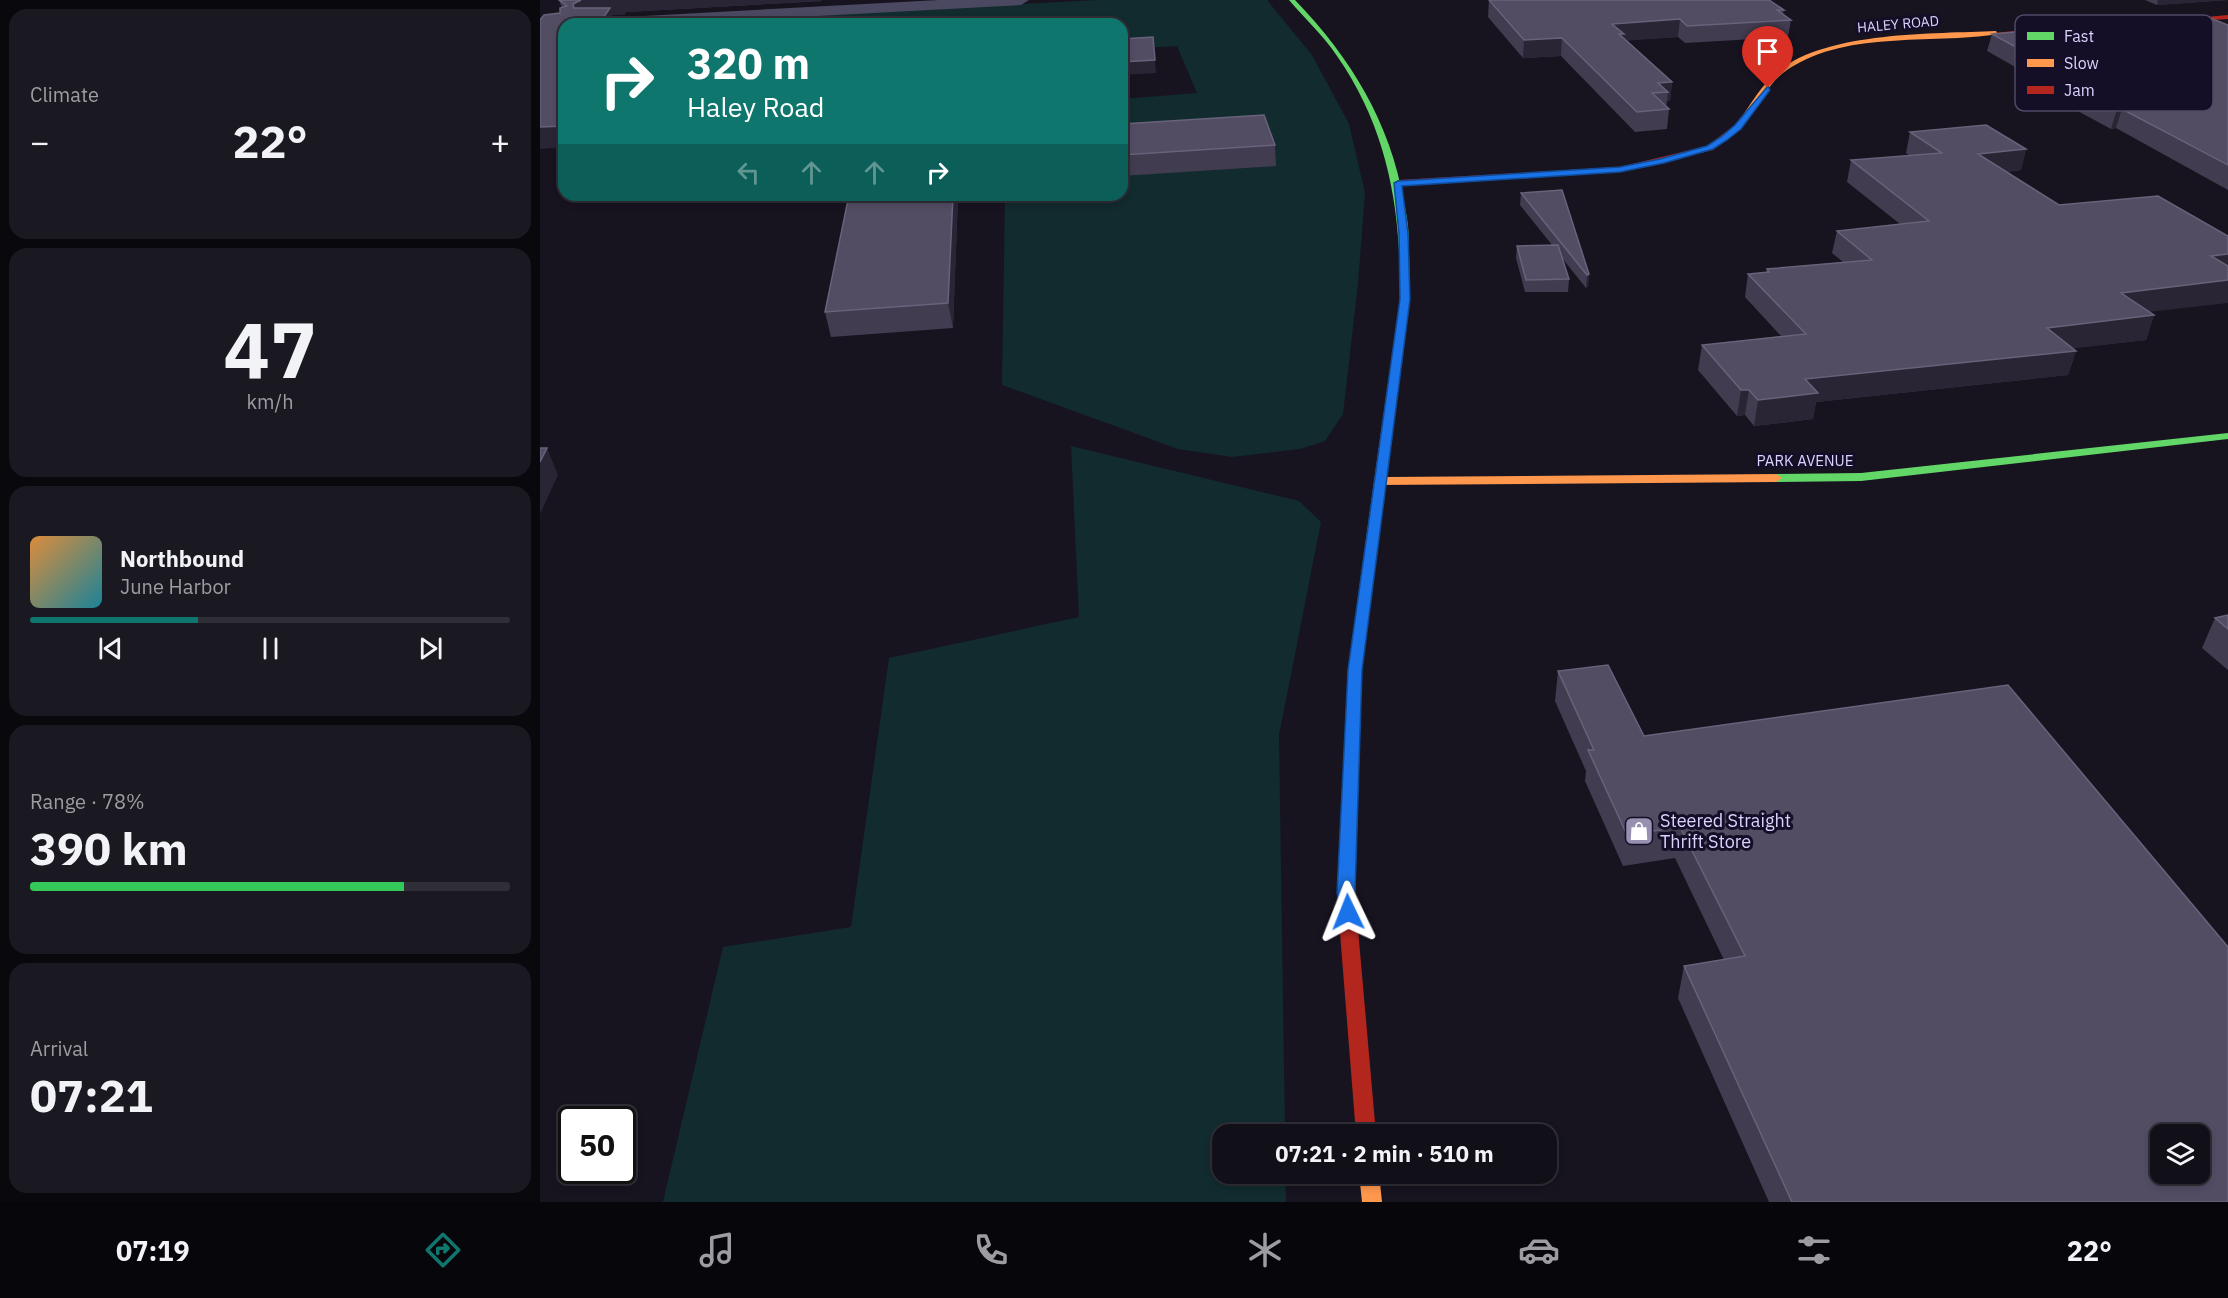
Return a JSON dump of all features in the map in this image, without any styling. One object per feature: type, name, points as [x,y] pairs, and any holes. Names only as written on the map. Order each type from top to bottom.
[{"type":"street","points":[[696,18],[1021,0]]},
{"type":"street","points":[[1292,0],[1310,17],[1344,58],[1365,93],[1386,142],[1398,183],[1404,234],[1405,299],[1355,670],[1346,893],[1365,1124]]},
{"type":"street","points":[[2213,18],[2228,17]]},
{"type":"street","name":"HALEY ROAD","points":[[1398,183],[1620,169],[1662,162],[1710,148],[1738,127],[1780,73],[1807,56],[1857,43],[2015,32]]},
{"type":"street","name":"PARK AVENUE","points":[[1381,481],[1862,477],[2228,436]]},
{"type":"street","points":[[1370,1184],[1372,1202]]},
{"type":"green space","points":[[1098,0],[1267,0],[1312,55],[1349,124],[1365,193],[1358,284],[1343,414],[1325,441],[1300,449],[1232,457],[1178,449],[1002,385],[1005,201],[1128,201],[1128,99],[1197,93],[1177,46],[1128,49],[1128,18],[796,18],[797,16]]},
{"type":"green space","points":[[1071,446],[1299,501],[1321,522],[1279,735],[1285,1124],[1212,1124],[1212,1184],[1285,1184],[1286,1202],[663,1202],[723,947],[851,927],[889,658],[1079,617]]},
{"type":"building","points":[[559,0],[581,0],[573,4],[574,8],[610,8],[603,18],[558,18],[558,126],[540,127],[540,20],[544,15],[560,13],[560,8],[567,6]]},
{"type":"building","points":[[1489,0],[1769,0],[1784,10],[1777,10],[1791,20],[1687,26],[1680,19],[1612,24],[1624,34],[1619,34],[1672,82],[1658,83],[1668,92],[1652,93],[1669,109],[1637,112],[1562,38],[1524,40]]},
{"type":"building","points":[[2213,19],[2228,25],[2228,165],[2126,111],[2213,111]]},
{"type":"building","points":[[2015,32],[2015,47],[1992,34]]},
{"type":"building","points":[[1153,37],[1155,60],[1128,62],[1128,39]]},
{"type":"building","points":[[1264,115],[1275,145],[1128,155],[1128,124]]},
{"type":"building","points":[[1986,125],[2026,149],[1978,154],[2059,205],[2158,196],[2228,236],[2228,254],[2211,256],[2228,266],[2228,280],[2121,293],[2154,315],[2047,328],[2076,351],[1805,379],[1818,393],[1758,400],[1749,390],[1741,390],[1702,345],[1806,334],[1748,274],[1769,272],[1767,269],[1872,260],[1837,231],[1929,221],[1851,160],[1942,153],[1910,132]]},
{"type":"building","points":[[1562,190],[1589,274],[1587,275],[1521,193]]},
{"type":"building","points":[[848,201],[953,201],[948,303],[825,312]]},
{"type":"building","points":[[1558,245],[1569,279],[1526,280],[1517,246]]},
{"type":"building","points":[[540,448],[547,448],[540,462]]},
{"type":"building","points":[[2228,615],[2228,629],[2215,618]]},
{"type":"building","points":[[1608,665],[1644,736],[2008,685],[2228,947],[2228,1202],[1792,1202],[1684,966],[1745,956],[1680,827],[1627,835],[1588,750],[1594,750],[1558,671]]},
{"type":"traffic: fast","points":[[1292,0],[1339,53],[1374,114],[1387,146],[1396,180],[1402,214],[1404,250]]},
{"type":"traffic: fast","points":[[1776,478],[1861,477],[2228,436]]},
{"type":"traffic: fast","points":[[1346,895],[1355,670],[1380,482]]},
{"type":"traffic: slow","points":[[1744,119],[1766,88],[1781,72],[1826,50],[1884,40],[1996,33]]},
{"type":"traffic: slow","points":[[1380,482],[1405,299],[1404,250]]},
{"type":"traffic: slow","points":[[1381,481],[1776,478]]},
{"type":"traffic: slow","points":[[1370,1184],[1372,1202]]},
{"type":"traffic: jam","points":[[2213,18],[2228,17]]},
{"type":"traffic: jam","points":[[1996,33],[2015,32]]},
{"type":"traffic: jam","points":[[1398,183],[1620,169],[1710,148],[1738,127],[1744,119]]},
{"type":"traffic: jam","points":[[1346,895],[1365,1124]]},
{"type":"place","name":"Steered Straight Thrift Store","points":[[1639,831]]},
{"type":"route","points":[[1348,912],[1346,893],[1355,670],[1405,299],[1404,234],[1398,183],[1620,169],[1662,162],[1710,148],[1738,127],[1768,88]]}]
